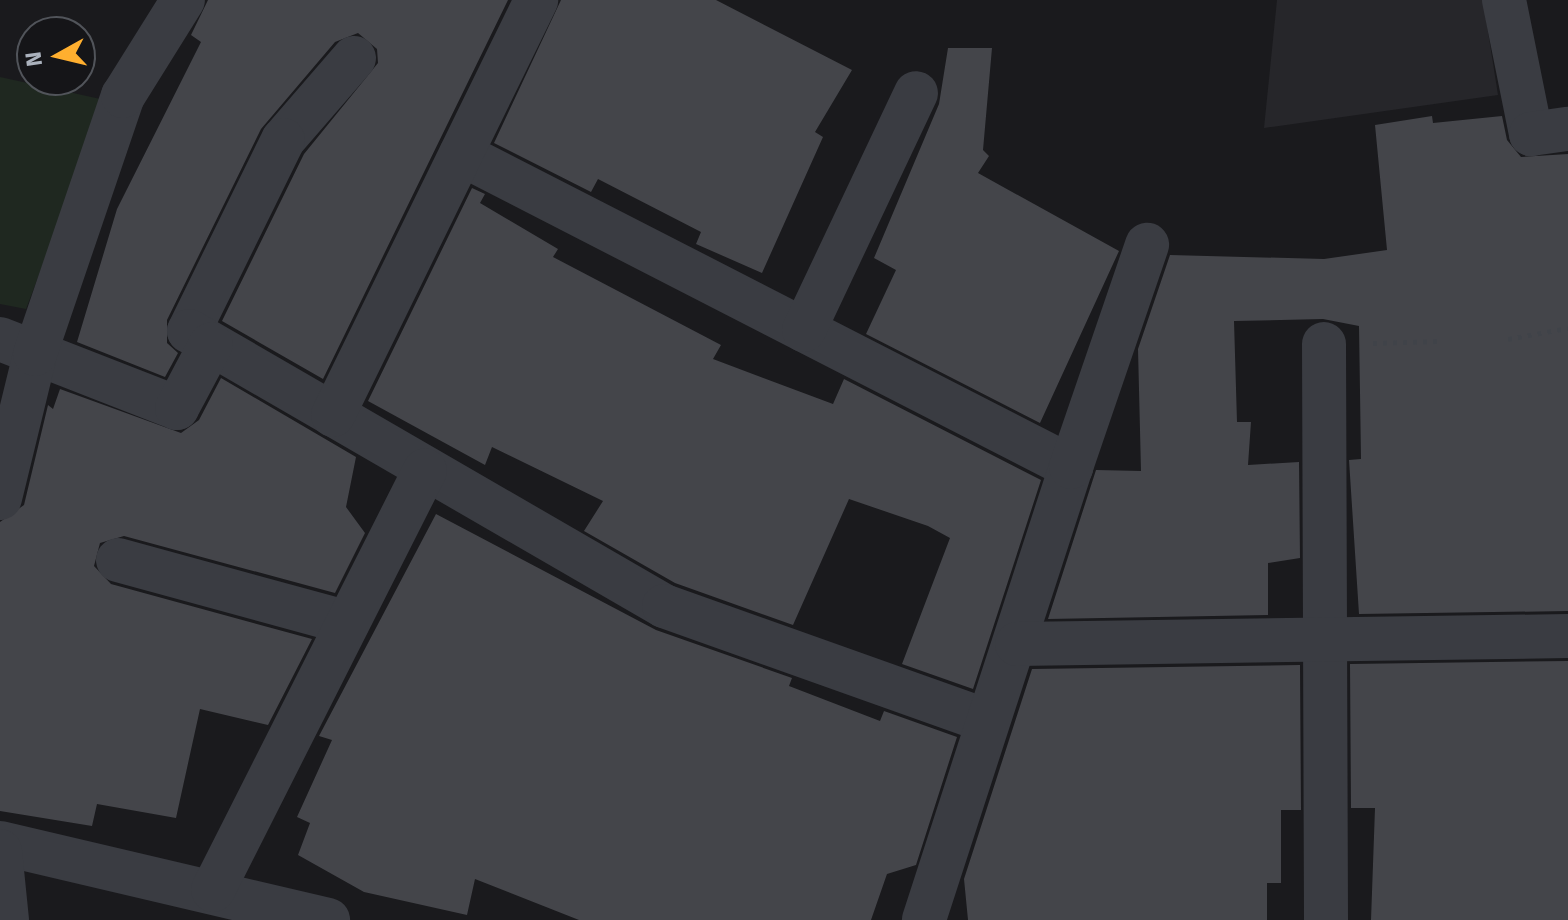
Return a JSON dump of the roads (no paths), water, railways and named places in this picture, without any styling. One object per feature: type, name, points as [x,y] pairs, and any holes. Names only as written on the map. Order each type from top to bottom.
[{"type":"street","points":[[0,498],[17,346],[123,96],[183,0]]},
{"type":"street","points":[[333,415],[536,0]]},
{"type":"street","points":[[1504,0],[1531,134],[1568,129]]},
{"type":"street","points":[[354,58],[283,140],[189,331],[664,606],[987,721]]},
{"type":"street","points":[[804,330],[916,93]]},
{"type":"street","points":[[461,154],[1071,467]]},
{"type":"street","points":[[924,920],[987,721],[1017,644],[1071,467],[1147,245]]},
{"type":"street","points":[[17,346],[177,408],[211,344]]},
{"type":"street","points":[[1324,344],[1326,920]]},
{"type":"street","points":[[213,890],[425,470]]},
{"type":"street","points":[[118,560],[348,623]]},
{"type":"street","points":[[1017,644],[1568,636]]},
{"type":"street","points":[[0,843],[213,890],[322,919]]},
{"type":"street","points":[[0,851],[7,920]]}]
